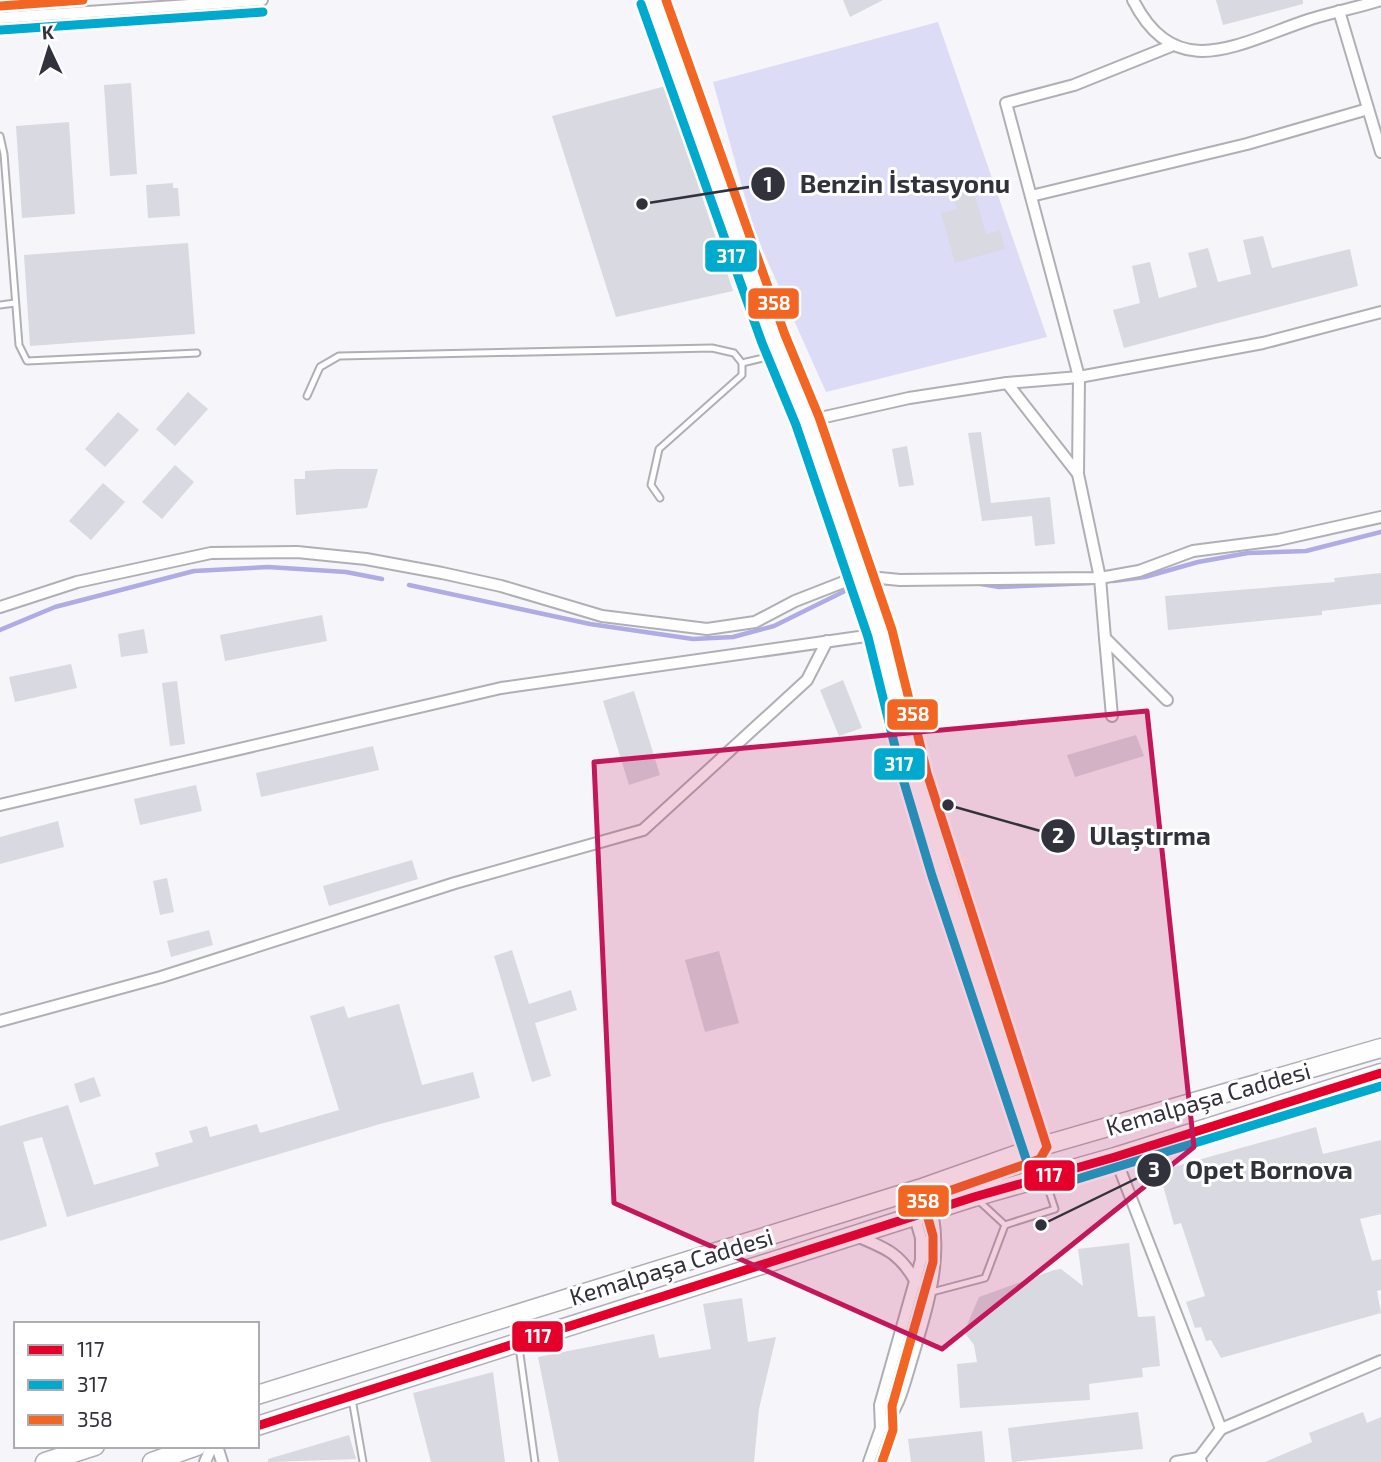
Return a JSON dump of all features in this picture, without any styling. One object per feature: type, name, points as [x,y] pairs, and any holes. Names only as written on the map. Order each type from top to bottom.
[{"type":"main road","name":"Kemalpaşa Caddesi","points":[[259,1394],[917,1189],[1035,1148],[1381,1048]]},
{"type":"main road","name":"Kemalpaşa Caddesi","points":[[259,1425],[974,1197],[1115,1157],[1381,1073]]},
{"type":"main road","points":[[915,1217],[917,1189]]},
{"type":"main road","points":[[45,1462],[89,1448]]},
{"type":"main road","points":[[152,1462],[191,1448]]},
{"type":"street","points":[[0,18],[146,4],[262,0]]},
{"type":"street","points":[[653,0],[780,354],[807,421],[880,634],[915,776],[1044,1176]]},
{"type":"street","points":[[1133,0],[1152,32],[1171,46],[1191,53],[1226,49],[1339,11],[1381,1]]},
{"type":"street","points":[[1339,11],[1381,152]]},
{"type":"street","points":[[1112,716],[1100,578],[1078,474],[1079,377],[1006,103],[1074,85],[1171,46]]},
{"type":"street","points":[[1031,196],[1247,144],[1368,109]]},
{"type":"street","points":[[807,421],[909,398],[1007,383],[1079,377],[1263,343],[1381,312]]},
{"type":"street","points":[[1007,383],[1078,474]]},
{"type":"street","points":[[0,607],[77,582],[211,553],[297,552],[366,559],[442,573],[501,586],[601,616],[706,629],[755,622],[795,601],[859,576],[900,580],[1100,578],[1139,571],[1193,551],[1278,540],[1381,517]]},
{"type":"street","points":[[0,805],[501,688],[880,634]]},
{"type":"street","points":[[1105,638],[1167,700]]},
{"type":"street","points":[[0,1021],[161,977],[455,883],[643,830],[807,680],[827,641]]},
{"type":"street","points":[[1115,1157],[1221,1429]]},
{"type":"street","points":[[881,1428],[896,1411],[932,1292],[937,1259],[934,1211],[917,1189]]},
{"type":"street","points":[[869,1462],[881,1428],[880,1405],[916,1282],[921,1249],[915,1217]]},
{"type":"street","points":[[854,1235],[895,1253],[905,1263],[916,1282]]},
{"type":"street","points":[[1176,1462],[1200,1460],[1221,1429],[1381,1361]]},
{"type":"lane","points":[[0,136],[4,154],[19,345],[27,361],[197,353]]},
{"type":"lane","points":[[0,305],[15,303]]},
{"type":"lane","points":[[307,396],[320,367],[339,356],[712,348],[734,353],[742,363],[742,375],[659,449],[651,485],[660,498]]},
{"type":"lane","points":[[742,363],[780,354]]},
{"type":"lane","points":[[1005,1225],[1055,1209],[1044,1176]]},
{"type":"lane","points":[[974,1197],[1005,1225]]},
{"type":"lane","points":[[932,1292],[985,1279],[1005,1225]]},
{"type":"lane","points":[[518,1343],[535,1462]]},
{"type":"lane","points":[[351,1396],[363,1462]]},
{"type":"highlighted area","points":[[1147,711],[1194,1147],[942,1349],[614,1203],[594,762]]},
{"type":"shaded area","points":[[938,22],[1047,337],[826,392],[755,233],[713,82]]},
{"type":"building","points":[[843,0],[883,0],[850,17]]},
{"type":"building","points":[[1216,0],[1303,0],[1303,4],[1223,25]]},
{"type":"building","points":[[131,83],[137,174],[110,176],[104,85]]},
{"type":"building","points":[[666,86],[733,291],[616,317],[552,116]]},
{"type":"building","points":[[69,122],[75,214],[22,218],[16,126]]},
{"type":"building","points":[[970,178],[986,234],[1000,230],[1005,249],[955,263],[941,213],[957,209],[950,183]]},
{"type":"building","points":[[173,183],[173,188],[178,188],[180,216],[148,218],[146,185]]},
{"type":"building","points":[[1263,236],[1272,268],[1350,249],[1358,286],[1124,348],[1113,310],[1140,303],[1132,266],[1150,262],[1159,298],[1197,287],[1188,253],[1208,248],[1218,282],[1251,274],[1243,240]]},
{"type":"building","points":[[188,243],[195,334],[30,346],[24,255]]},
{"type":"building","points":[[188,392],[208,409],[175,446],[156,429]]},
{"type":"building","points":[[118,412],[139,430],[105,467],[85,449]]},
{"type":"building","points":[[981,432],[991,503],[1050,497],[1055,544],[1035,546],[1032,516],[982,521],[968,433]]},
{"type":"building","points":[[907,446],[914,485],[899,487],[892,449]]},
{"type":"building","points":[[175,465],[194,482],[162,519],[142,502]]},
{"type":"building","points":[[378,469],[367,508],[296,515],[294,479],[305,479],[305,471]]},
{"type":"building","points":[[103,483],[125,502],[91,540],[69,521]]},
{"type":"building","points":[[1381,573],[1381,604],[1322,611],[1322,615],[1168,630],[1165,596],[1335,582],[1334,578]]},
{"type":"building","points":[[322,615],[327,641],[225,661],[220,635]]},
{"type":"building","points":[[144,629],[148,653],[121,657],[118,634]]},
{"type":"building","points":[[71,664],[77,688],[15,702],[9,677]]},
{"type":"building","points":[[843,680],[862,728],[839,736],[820,690]]},
{"type":"building","points":[[177,681],[185,744],[170,746],[162,683]]},
{"type":"building","points":[[634,691],[660,775],[629,785],[603,701]]},
{"type":"building","points":[[1136,735],[1144,756],[1075,777],[1067,755]]},
{"type":"building","points":[[373,746],[379,770],[261,797],[256,773]]},
{"type":"building","points":[[196,785],[202,811],[140,825],[134,799]]},
{"type":"building","points":[[58,821],[64,847],[0,864],[0,837]]},
{"type":"building","points":[[412,860],[418,879],[329,906],[323,886]]},
{"type":"building","points":[[167,878],[174,912],[160,915],[153,881]]},
{"type":"building","points":[[209,930],[213,945],[171,957],[167,941]]},
{"type":"building","points":[[512,950],[529,1004],[571,990],[577,1010],[535,1023],[551,1076],[532,1082],[494,956]]},
{"type":"building","points":[[719,951],[739,1023],[705,1032],[685,960]]},
{"type":"building","points":[[399,1004],[422,1085],[473,1072],[480,1098],[380,1124],[67,1217],[42,1137],[23,1142],[47,1226],[0,1241],[0,1126],[68,1105],[94,1185],[159,1166],[155,1153],[193,1142],[189,1131],[207,1126],[210,1137],[257,1124],[260,1133],[339,1110],[310,1016],[344,1006],[348,1018]]},
{"type":"building","points":[[94,1077],[101,1096],[80,1103],[74,1084]]},
{"type":"building","points":[[1316,1127],[1323,1154],[1381,1140],[1381,1214],[1360,1219],[1372,1261],[1381,1259],[1381,1290],[1377,1291],[1381,1313],[1221,1358],[1211,1340],[1206,1341],[1201,1327],[1195,1328],[1186,1302],[1205,1296],[1181,1223],[1174,1225],[1159,1171]]},
{"type":"building","points":[[1129,1243],[1138,1317],[1155,1316],[1160,1366],[1142,1368],[1143,1377],[1089,1384],[1090,1400],[960,1408],[957,1364],[977,1362],[974,1345],[964,1332],[979,1297],[1061,1269],[1083,1286],[1078,1249]]},
{"type":"building","points":[[742,1298],[748,1342],[776,1337],[759,1409],[754,1462],[559,1462],[538,1357],[654,1334],[659,1358],[711,1349],[703,1304]]},
{"type":"building","points":[[493,1372],[505,1462],[431,1462],[413,1393]]},
{"type":"building","points":[[1138,1412],[1143,1449],[1012,1462],[1008,1428]]},
{"type":"building","points":[[1363,1412],[1367,1423],[1381,1417],[1381,1462],[1265,1462],[1312,1442],[1309,1433]]},
{"type":"building","points":[[982,1431],[985,1462],[911,1462],[908,1439]]},
{"type":"building","points":[[349,1435],[356,1459],[268,1462],[268,1459]]},
{"type":"waterway","points":[[1113,581],[1145,577],[1198,562],[1248,553],[1306,551],[1381,532]]},
{"type":"waterway","points":[[0,630],[55,607],[194,571],[268,567],[346,572],[382,579]]},
{"type":"waterway","points":[[981,584],[999,587],[1091,583]]},
{"type":"waterway","points":[[409,585],[590,624],[693,639],[733,637],[774,626],[855,586]]},
{"type":"transit line","name":"358","points":[[0,6],[83,0]]},
{"type":"transit line","name":"358","points":[[666,0],[785,335],[819,417],[892,630],[927,773],[1047,1147],[1040,1159],[923,1200],[933,1236],[933,1262],[892,1406],[893,1430],[882,1462]]},
{"type":"transit line","name":"317","points":[[641,4],[762,343],[796,425],[868,637],[903,779],[932,876],[1034,1183],[1048,1188],[1381,1086]]},
{"type":"transit line","name":"317","points":[[1,30],[263,12]]},
{"type":"transit line","name":"117","points":[[259,1425],[974,1197],[1115,1157],[1381,1073]]},
{"type":"place","name":"Benzin İstasyonu","points":[[642,204]]},
{"type":"place","name":"Ulaştırma","points":[[948,805]]},
{"type":"place","name":"Opet Bornova","points":[[1041,1225]]}]
